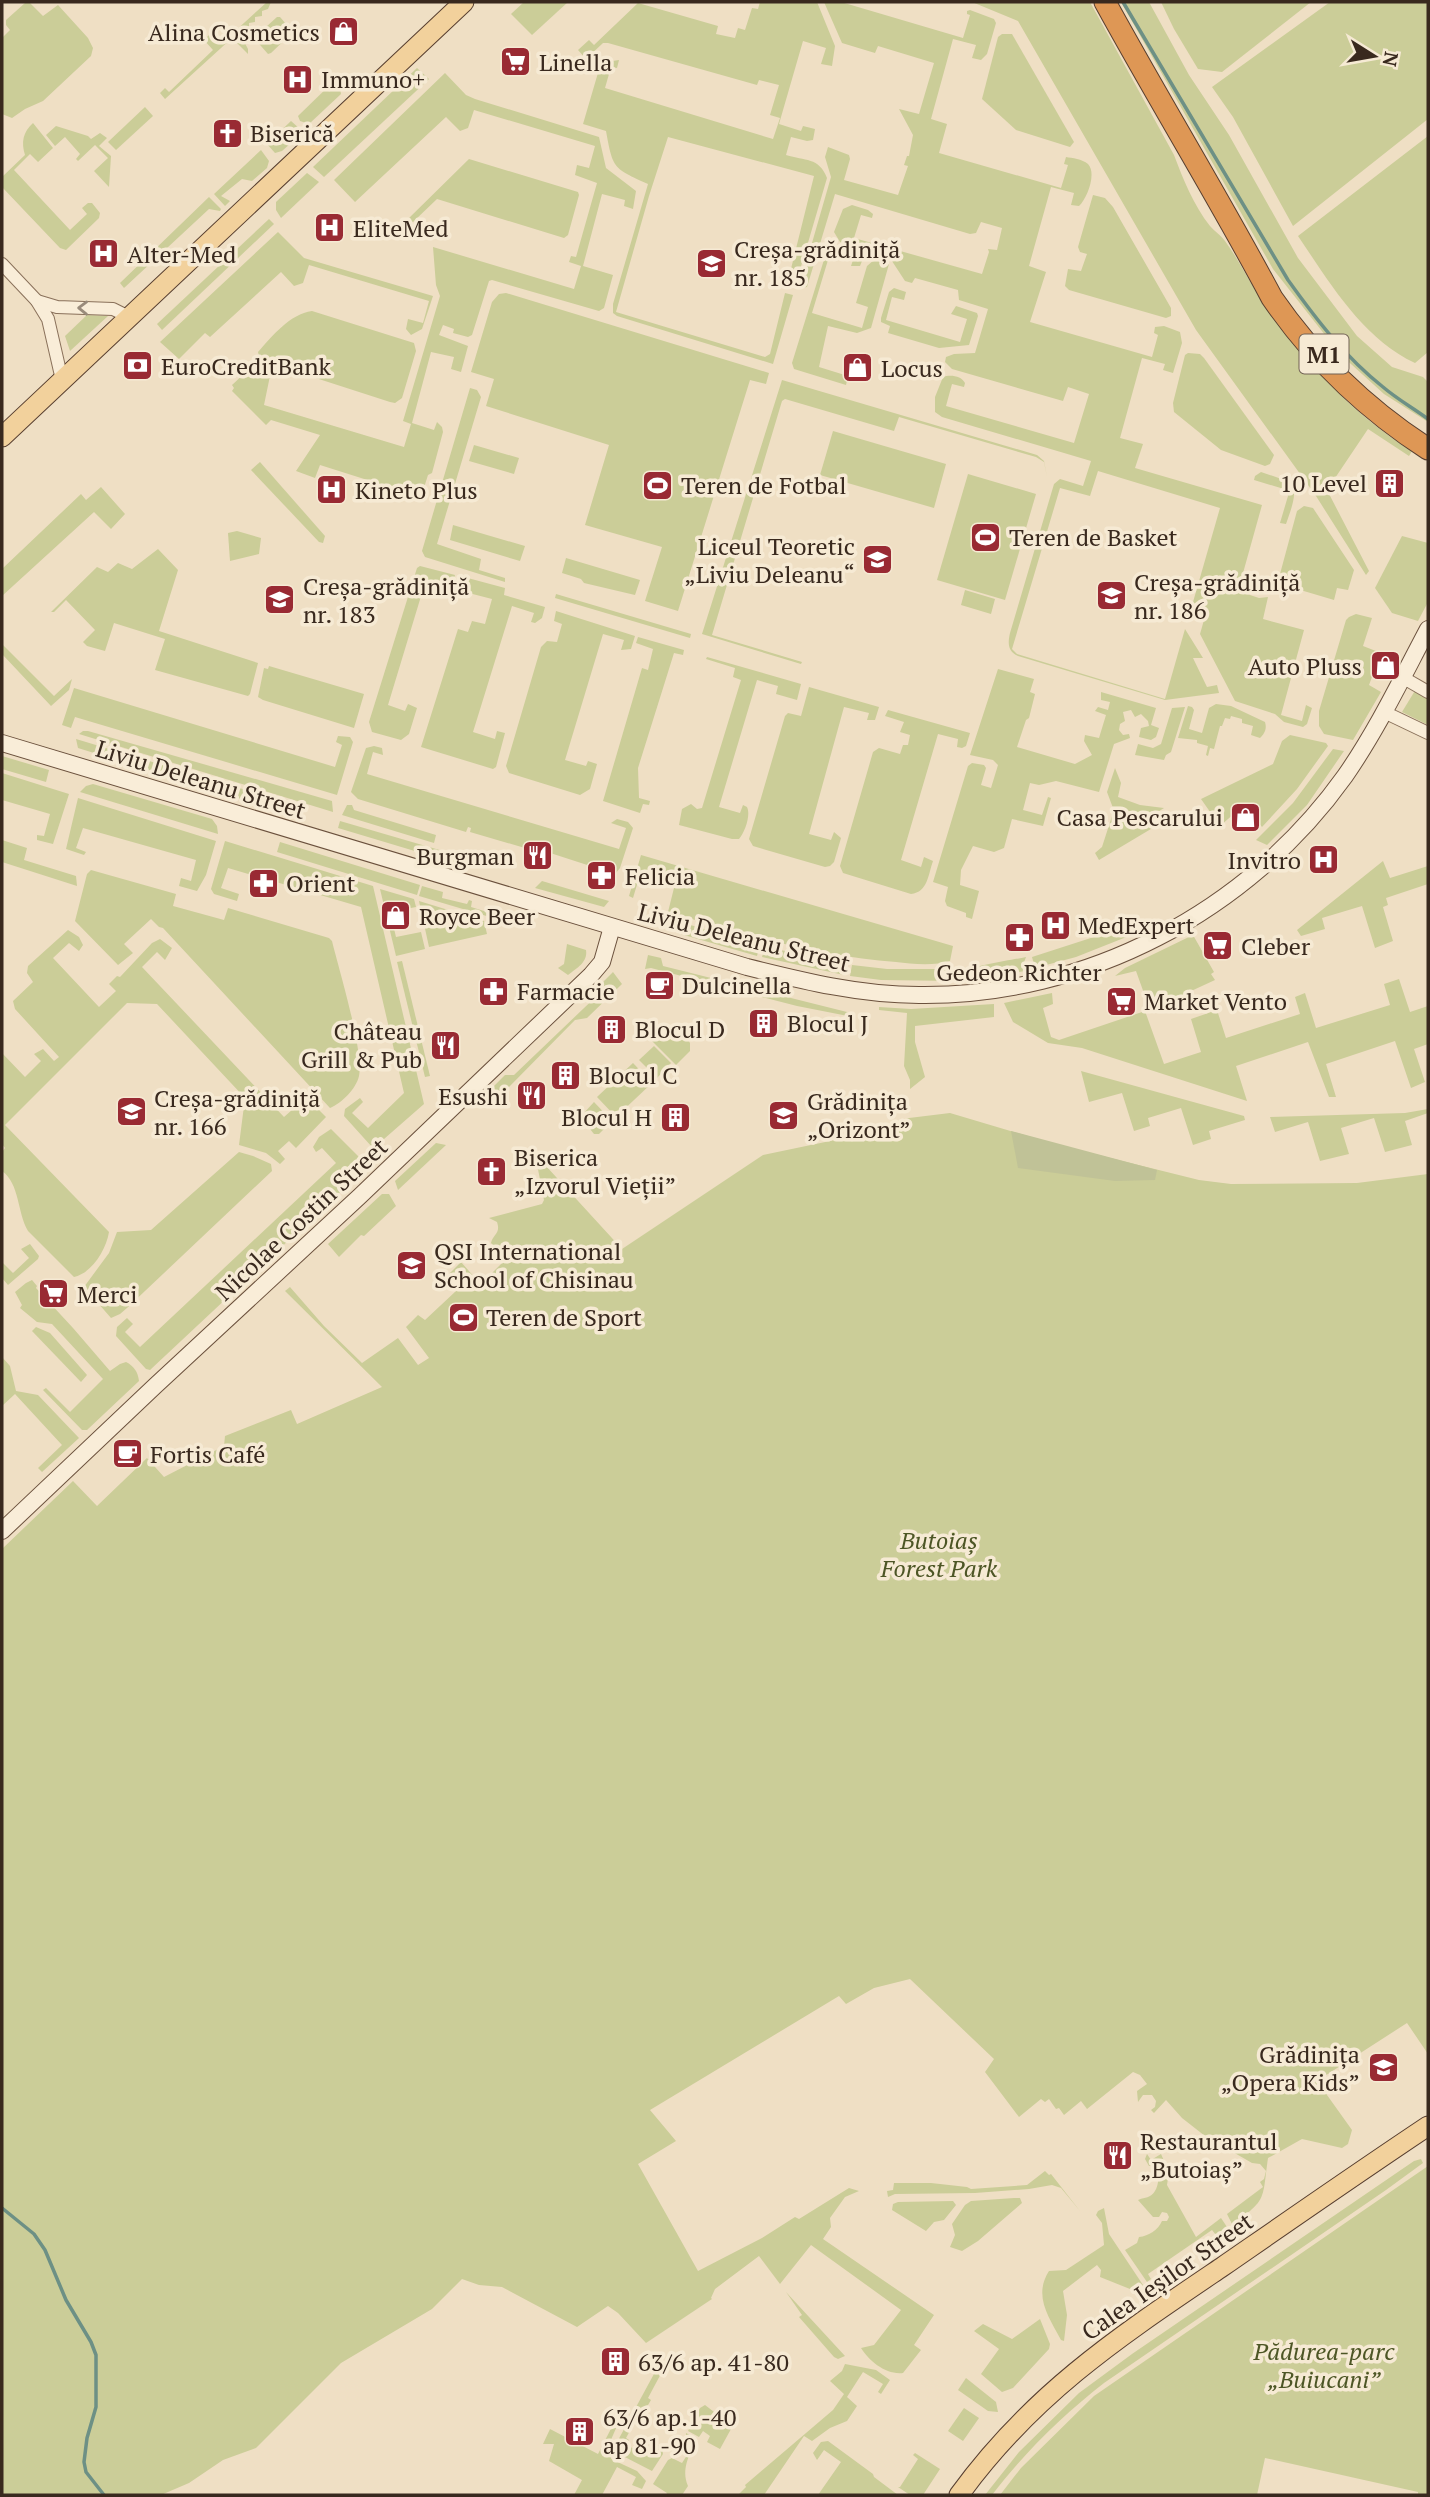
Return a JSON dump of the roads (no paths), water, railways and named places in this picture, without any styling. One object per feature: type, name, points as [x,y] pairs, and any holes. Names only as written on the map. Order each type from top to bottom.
[{"type":"highway","name":"M1","points":[[1105,2],[1153,90],[1244,244],[1272,298],[1321,360],[1362,401],[1428,449]]},
{"type":"highway","name":"M1","points":[[1244,244],[1331,355],[1380,400],[1428,436]]},
{"type":"highway","name":"M1","points":[[1244,244],[1302,330],[1342,374],[1374,403],[1428,441]]},
{"type":"highway","points":[[1321,360],[1349,395],[1403,439],[1428,455]]},
{"type":"main road","points":[[2,437],[464,2]]},
{"type":"main road","name":"Liviu Deleanu Street","points":[[2,743],[773,974],[824,985],[897,995],[959,994],[998,989],[1102,963],[1198,915],[1251,877],[1290,841],[1345,775],[1384,712],[1428,629]]},
{"type":"main road","name":"Nicolae Costin Street","points":[[2,1531],[360,1196],[591,975],[602,962],[612,927]]},
{"type":"main road","name":"Calea Ieșilor Street","points":[[959,2495],[1010,2432],[1072,2374],[1114,2341],[1428,2126]]},
{"type":"street","points":[[2,264],[37,301],[48,319],[62,380]]},
{"type":"street","points":[[37,301],[57,307],[113,309],[130,317]]},
{"type":"street","points":[[1402,677],[1428,692]]},
{"type":"street","points":[[1384,712],[1428,733]]},
{"type":"waterway","points":[[1123,2],[1288,280],[1356,363],[1388,391],[1428,419]]},
{"type":"waterway","points":[[2,2208],[34,2234],[45,2250],[66,2300],[96,2355],[96,2407],[87,2438],[84,2462],[86,2472],[104,2495]]},
{"type":"place","name":"Alina Cosmetics","points":[[343,32]]},
{"type":"place","name":"Linella","points":[[516,62]]},
{"type":"place","name":"Immuno+","points":[[298,79]]},
{"type":"place","name":"Biserică","points":[[227,133]]},
{"type":"place","name":"EliteMed","points":[[330,228]]},
{"type":"place","name":"Alter-Med","points":[[104,254]]},
{"type":"place","name":"Creșa-grădiniță nr. 185","points":[[711,263]]},
{"type":"place","name":"EuroCreditBank","points":[[138,366]]},
{"type":"place","name":"Locus","points":[[858,368]]},
{"type":"place","name":"10 Level","points":[[1390,483]]},
{"type":"place","name":"Teren de Fotbal","points":[[658,485]]},
{"type":"place","name":"Kineto Plus","points":[[332,490]]},
{"type":"place","name":"Teren de Basket","points":[[986,537]]},
{"type":"place","name":"Liceul Teoretic „Liviu Deleanu“","points":[[878,560]]},
{"type":"place","name":"Creșa-grădiniță nr. 186","points":[[1111,596]]},
{"type":"place","name":"Creșa-grădiniță nr. 183","points":[[280,600]]},
{"type":"place","name":"Auto Pluss","points":[[1385,666]]},
{"type":"place","name":"Casa Pescarului","points":[[1246,817]]},
{"type":"place","name":"Burgman","points":[[537,856]]},
{"type":"place","name":"Invitro","points":[[1324,860]]},
{"type":"place","name":"Felicia","points":[[602,876]]},
{"type":"place","name":"Orient","points":[[263,883]]},
{"type":"place","name":"Royce Beer","points":[[396,916]]},
{"type":"place","name":"MedExpert","points":[[1055,925]]},
{"type":"place","name":"Gedeon Richter","points":[[1019,938]]},
{"type":"place","name":"Cleber","points":[[1218,946]]},
{"type":"place","name":"Dulcinella","points":[[659,985]]},
{"type":"place","name":"Farmacie","points":[[494,991]]},
{"type":"place","name":"Market Vento","points":[[1121,1001]]},
{"type":"place","name":"Blocul J","points":[[764,1023]]},
{"type":"place","name":"Blocul D","points":[[612,1029]]},
{"type":"place","name":"Château Grill & Pub","points":[[445,1045]]},
{"type":"place","name":"Blocul C","points":[[566,1075]]},
{"type":"place","name":"Esushi","points":[[531,1096]]},
{"type":"place","name":"Creșa-grădiniță nr. 166","points":[[131,1112]]},
{"type":"place","name":"Grădinița „Orizont”","points":[[784,1115]]},
{"type":"place","name":"Blocul H","points":[[675,1117]]},
{"type":"place","name":"Biserica „Izvorul Vieții”","points":[[491,1171]]},
{"type":"place","name":"QSI International School of Chisinau","points":[[411,1265]]},
{"type":"place","name":"Merci","points":[[54,1294]]},
{"type":"place","name":"Teren de Sport","points":[[463,1317]]},
{"type":"place","name":"Fortis Café","points":[[127,1454]]},
{"type":"place","name":"Grădinița „Opera Kids”","points":[[1383,2068]]},
{"type":"place","name":"Restaurantul „Butoiaș”","points":[[1117,2155]]},
{"type":"place","name":"63/6 ap. 41-80","points":[[615,2362]]},
{"type":"place","name":"63/6 ap.1-40 ap 81-90","points":[[580,2431]]},
{"type":"park label","name":"Butoiaș Forest Park","points":[[939,1554]]},
{"type":"park label","name":"Pădurea-parc „Buiucani”","points":[[1324,2365]]}]
